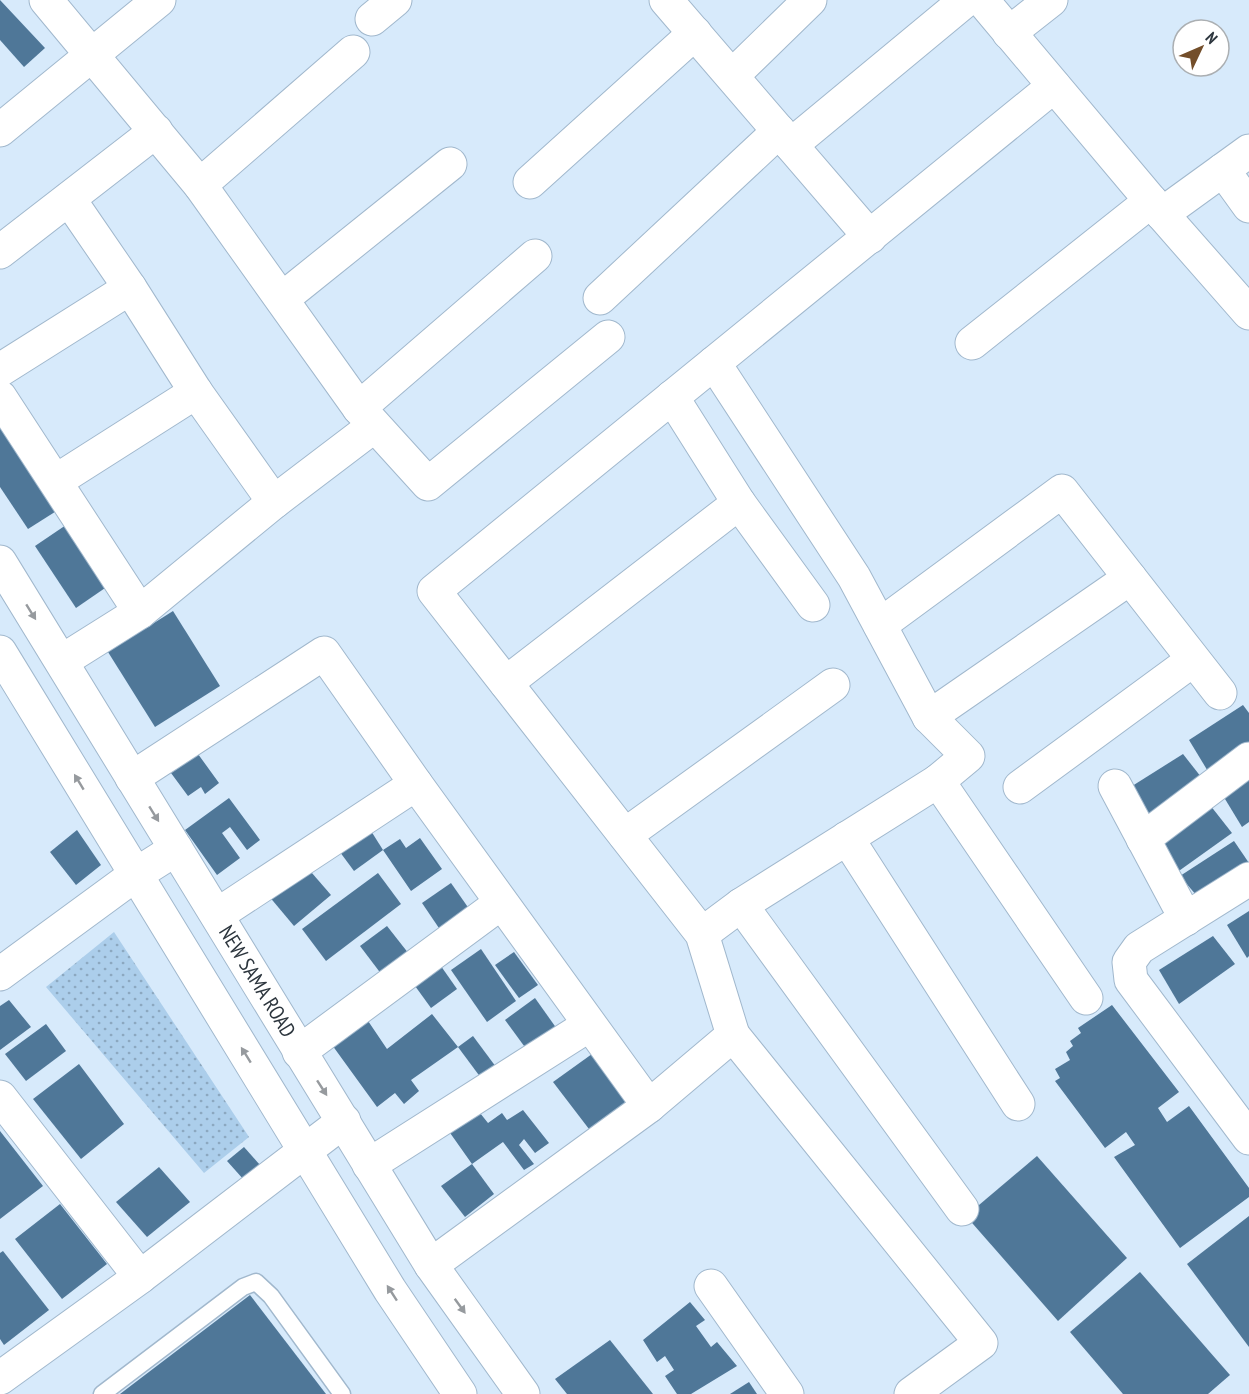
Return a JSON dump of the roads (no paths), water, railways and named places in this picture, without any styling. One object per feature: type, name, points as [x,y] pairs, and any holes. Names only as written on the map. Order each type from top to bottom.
[{"type":"street","points":[[46,0],[200,185],[366,417],[428,484],[608,337]]},
{"type":"street","points":[[0,130],[159,0]]},
{"type":"street","points":[[666,0],[870,237]]},
{"type":"street","points":[[732,76],[810,0]]},
{"type":"street","points":[[600,298],[785,138],[966,0]]},
{"type":"street","points":[[982,0],[1156,208],[1249,314]]},
{"type":"street","points":[[1009,33],[1051,0]]},
{"type":"street","points":[[530,182],[695,33]]},
{"type":"street","points":[[200,185],[353,52]]},
{"type":"street","points":[[911,1394],[981,1343],[733,1035],[702,934],[434,591],[1054,86]]},
{"type":"street","points":[[0,252],[156,131]]},
{"type":"street","points":[[972,342],[1156,208],[1223,170],[1249,151]]},
{"type":"street","points":[[282,299],[450,164]]},
{"type":"street","points":[[1223,170],[1249,206]]},
{"type":"street","points":[[69,199],[130,288],[196,392],[274,502]]},
{"type":"street","points":[[62,661],[140,612],[274,502],[535,256]]},
{"type":"street","points":[[0,370],[130,288]]},
{"type":"street","points":[[702,934],[741,905],[938,781],[968,756],[929,717],[854,577],[714,363]]},
{"type":"street","points":[[56,481],[196,392]]},
{"type":"street","points":[[0,397],[140,612]]},
{"type":"street","points":[[672,397],[739,503],[813,605]]},
{"type":"street","points":[[880,625],[1062,490],[1220,693]]},
{"type":"street","points":[[506,683],[739,503]]},
{"type":"street","name":"NEW SAMA ROAD","points":[[0,562],[431,1265],[523,1394]]},
{"type":"street","points":[[929,717],[1130,578]]},
{"type":"street","points":[[0,652],[390,1290],[460,1394]]},
{"type":"street","points":[[132,778],[324,653],[501,903],[649,1106]]},
{"type":"street","points":[[1020,787],[1193,660]]},
{"type":"street","points":[[625,835],[832,685]]},
{"type":"street","points":[[1143,839],[1249,759]]},
{"type":"street","points":[[938,781],[1086,999]]},
{"type":"street","points":[[217,915],[416,784]]},
{"type":"street","points":[[1115,786],[1186,919]]},
{"type":"street","points":[[847,838],[1018,1104]]},
{"type":"street","points":[[0,974],[135,874],[176,849]]},
{"type":"street","points":[[1249,879],[1138,948],[1129,962],[1131,980],[1249,1138]]},
{"type":"street","points":[[299,1052],[501,903]]},
{"type":"street","points":[[741,905],[962,1209]]},
{"type":"street","points":[[369,1165],[589,1025]]},
{"type":"street","points":[[431,1265],[649,1106],[733,1035]]},
{"type":"street","points":[[0,1097],[140,1277]]},
{"type":"street","points":[[0,1377],[140,1277],[344,1120]]},
{"type":"street","points":[[711,1286],[787,1394]]},
{"type":"lane","points":[[102,1394],[243,1287],[256,1282],[271,1296],[342,1394]]}]
